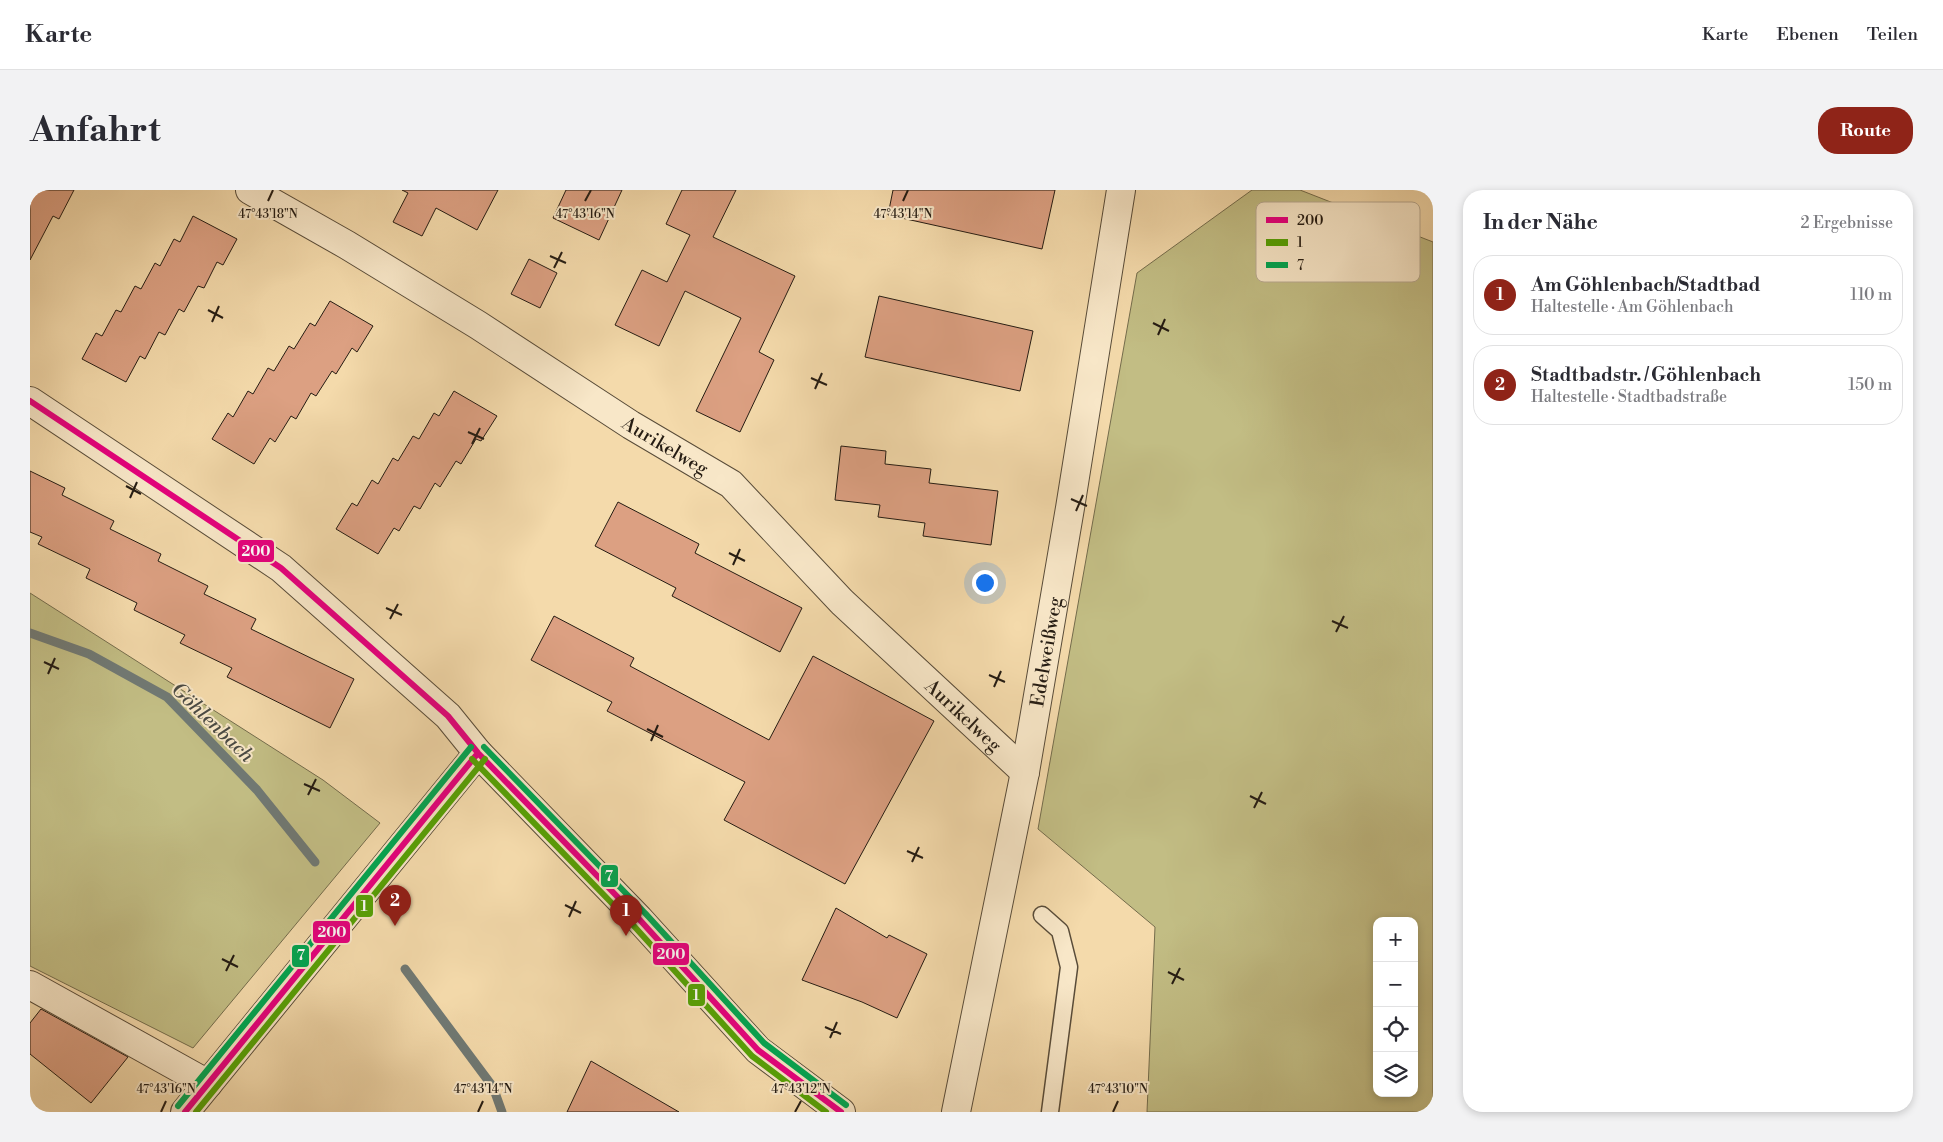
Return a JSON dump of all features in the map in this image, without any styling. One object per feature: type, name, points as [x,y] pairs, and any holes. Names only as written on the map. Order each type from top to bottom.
[{"type":"street","name":"Aurikelweg","points":[[250,190],[347,245],[478,325],[631,425],[732,484],[842,602],[1024,772]]},
{"type":"street","name":"Edelweißweg","points":[[956,1112],[1024,772],[1070,508],[1121,190]]},
{"type":"street","points":[[30,401],[281,568],[448,716],[478,753],[640,919],[758,1050],[842,1112]]},
{"type":"street","points":[[185,1112],[478,753]]},
{"type":"street","points":[[30,985],[208,1084]]},
{"type":"lane","points":[[1042,915],[1060,931],[1069,967],[1050,1112]]},
{"type":"shaded area","points":[[1252,190],[1300,190],[1331,202],[1256,202],[1256,282],[1420,282],[1420,237],[1433,242],[1433,1112],[1147,1112],[1155,927],[1038,829],[1137,273]]},
{"type":"shaded area","points":[[30,593],[323,780],[380,823],[193,1048],[30,966]]},
{"type":"building","points":[[30,190],[74,190],[59,219],[53,216],[30,260]]},
{"type":"building","points":[[402,190],[498,190],[477,230],[436,208],[422,236],[393,222],[408,193]]},
{"type":"building","points":[[566,190],[622,190],[599,240],[553,218]]},
{"type":"building","points":[[682,190],[736,190],[713,237],[795,276],[759,352],[774,360],[740,432],[696,411],[741,318],[685,291],[659,346],[615,325],[642,270],[667,282],[690,235],[666,224]]},
{"type":"building","points":[[893,190],[1055,190],[1042,249],[888,215]]},
{"type":"building","points":[[193,216],[237,239],[223,265],[217,262],[204,288],[198,286],[184,312],[179,309],[165,335],[159,332],[145,359],[140,356],[126,382],[82,359],[96,333],[102,336],[116,310],[121,312],[135,286],[141,289],[155,263],[160,266],[174,239],[180,242]]},
{"type":"building","points":[[529,259],[557,273],[540,308],[511,294]]},
{"type":"building","points":[[879,296],[1033,331],[1020,391],[865,357]]},
{"type":"building","points":[[330,301],[373,326],[357,352],[352,348],[336,374],[332,371],[316,396],[311,393],[296,419],[291,416],[275,442],[270,438],[254,464],[212,439],[228,413],[233,417],[248,391],[253,394],[268,368],[274,371],[289,346],[294,349],[310,323],[315,326]]},
{"type":"building","points":[[454,391],[497,416],[481,441],[476,439],[461,464],[456,461],[440,487],[435,483],[420,509],[414,506],[399,531],[394,528],[378,554],[336,529],[352,503],[357,506],[372,480],[378,484],[393,458],[398,461],[413,436],[419,439],[434,413],[439,416]]},
{"type":"building","points":[[841,446],[886,451],[885,464],[931,469],[929,483],[998,491],[991,545],[923,536],[925,523],[878,517],[880,505],[835,500]]},
{"type":"building","points":[[30,471],[65,488],[62,495],[114,521],[110,529],[161,554],[158,561],[208,586],[204,594],[256,619],[251,629],[354,679],[330,728],[227,677],[232,668],[180,643],[185,635],[134,610],[137,603],[86,578],[90,569],[38,544],[42,537],[30,532]]},
{"type":"building","points":[[618,502],[699,544],[695,553],[802,608],[780,652],[672,596],[676,588],[595,546]]},
{"type":"building","points":[[554,616],[634,658],[630,666],[769,740],[813,656],[934,721],[845,884],[724,820],[745,782],[607,711],[612,702],[531,660]]},
{"type":"building","points":[[836,908],[887,938],[889,935],[927,954],[897,1018],[862,1002],[802,980]]},
{"type":"building","points":[[41,1009],[128,1057],[91,1103],[30,1054],[30,1023]]},
{"type":"building","points":[[591,1061],[679,1112],[567,1112]]},
{"type":"waterway","name":"Göhlenbach","points":[[30,633],[89,654],[167,697],[257,790],[315,862]]},
{"type":"waterway","name":"Göhlenbach","points":[[405,969],[493,1087],[502,1112]]},
{"type":"transit line","name":"200","points":[[30,401],[281,568],[448,716],[478,753],[639,919],[758,1050],[841,1112]]},
{"type":"transit line","name":"7","points":[[178,1106],[471,747]]},
{"type":"transit line","name":"7","points":[[484,747],[645,913],[764,1043],[846,1105]]},
{"type":"transit line","name":"200","points":[[185,1112],[478,753]]},
{"type":"transit line","name":"1","points":[[472,759],[633,925],[752,1056],[826,1112]]},
{"type":"transit line","name":"1","points":[[196,1112],[485,759]]},
{"type":"place","name":"Stadtbadstr. / Göhlenbach","points":[[395,926]]},
{"type":"place","name":"Am Göhlenbach/Stadtbad","points":[[626,936]]}]
